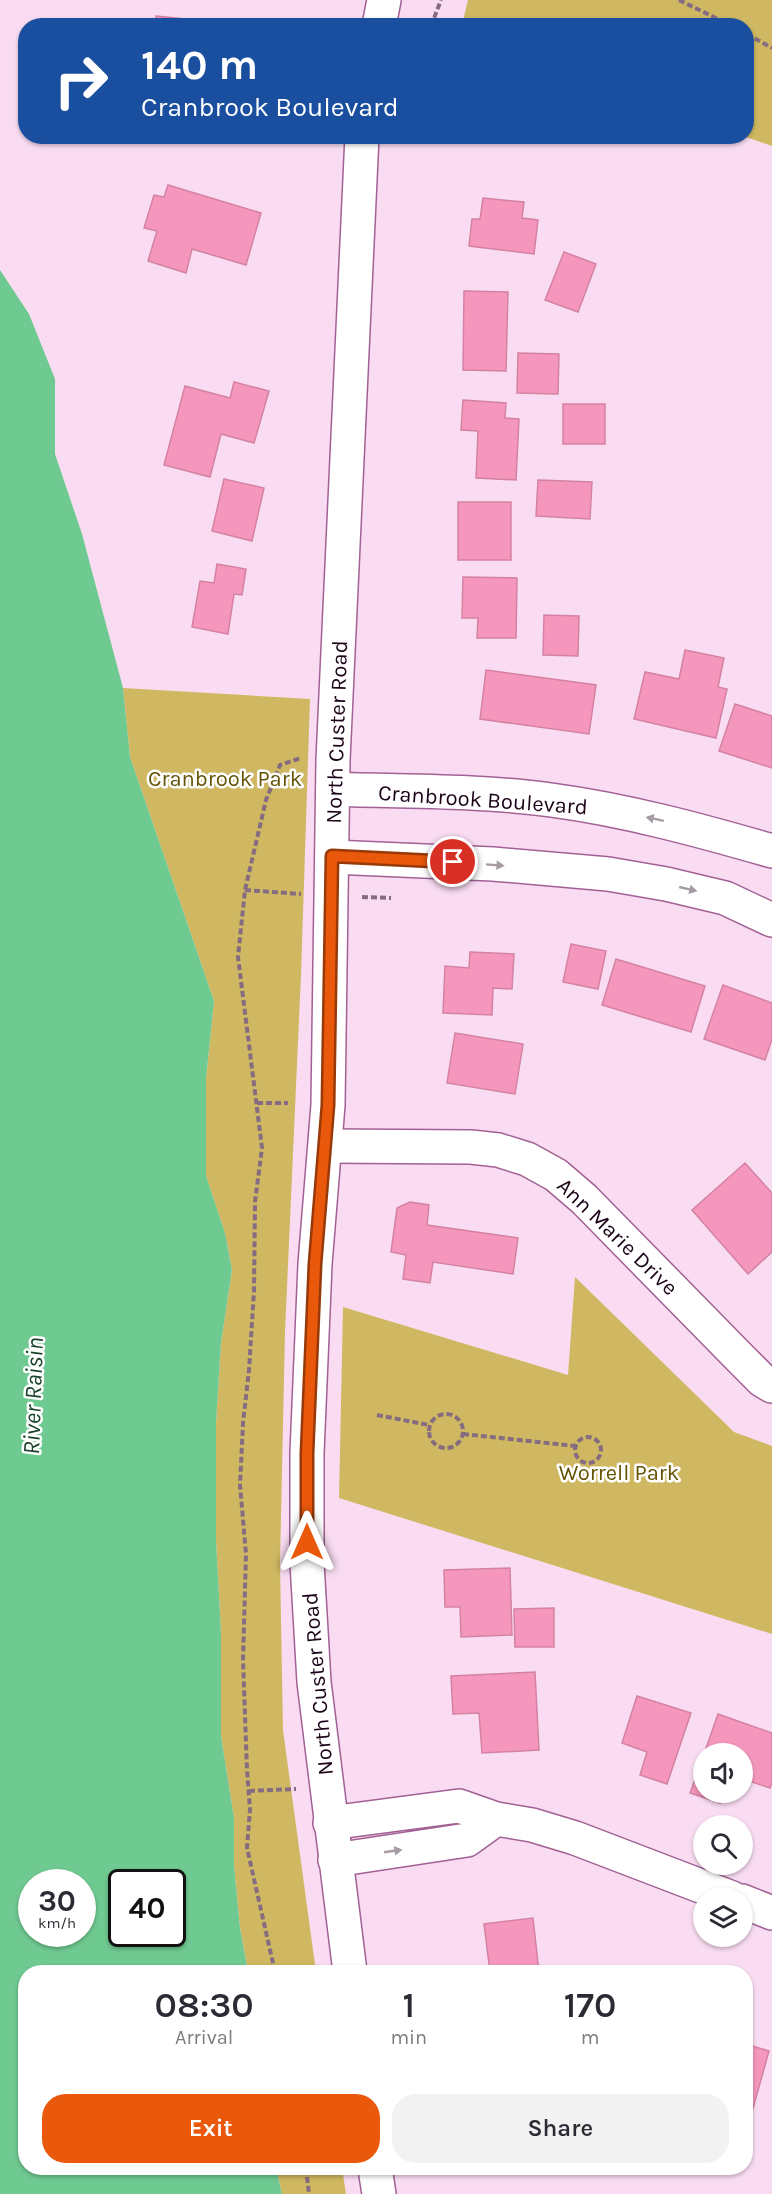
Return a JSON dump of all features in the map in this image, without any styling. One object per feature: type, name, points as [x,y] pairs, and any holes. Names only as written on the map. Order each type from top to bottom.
[{"type":"street","points":[[381,18],[384,0]]},
{"type":"street","name":"North Custer Road","points":[[349,1965],[314,1682],[307,1563],[307,1453],[315,1264],[326,1146],[333,789],[362,144]]},
{"type":"street","name":"Cranbrook Boulevard","points":[[333,789],[458,792],[548,799],[660,819],[772,851]]},
{"type":"street","points":[[332,856],[493,864],[608,874],[726,898],[772,920]]},
{"type":"street","name":"Ann Marie Drive","points":[[326,1146],[471,1147],[498,1150],[527,1159],[556,1175],[584,1199],[762,1380],[772,1386]]},
{"type":"street","points":[[330,1823],[459,1806],[496,1819],[532,1825],[575,1838],[703,1887]]},
{"type":"street","points":[[335,1860],[467,1840],[496,1819]]},
{"type":"street","points":[[753,1905],[772,1912]]},
{"type":"street","points":[[376,2175],[379,2194]]},
{"type":"path","points":[[434,18],[441,0]]},
{"type":"path","points":[[679,0],[716,18]]},
{"type":"path","points":[[754,38],[772,48]]},
{"type":"path","points":[[273,1965],[247,1848],[250,1809],[243,1660],[246,1554],[240,1485],[253,1314],[255,1202],[262,1148],[238,957],[245,890],[266,800],[280,765],[299,758],[308,759]]},
{"type":"path","points":[[245,890],[298,894]]},
{"type":"path","points":[[355,896],[391,898]]},
{"type":"path","points":[[257,1103],[288,1103]]},
{"type":"path","points":[[448,1413],[458,1418],[463,1434],[458,1444],[447,1449],[441,1448],[432,1441],[428,1430],[436,1416],[448,1413]]},
{"type":"path","points":[[377,1415],[429,1425]]},
{"type":"path","points":[[463,1434],[575,1446]]},
{"type":"path","points":[[584,1437],[593,1438],[599,1444],[601,1453],[596,1461],[583,1463],[577,1458],[575,1446],[584,1437]]},
{"type":"path","points":[[249,1791],[327,1788]]},
{"type":"path","points":[[307,2175],[309,2194]]},
{"type":"green space","points":[[468,0],[772,0],[772,146],[754,140],[754,18],[464,18]]},
{"type":"green space","name":"Cranbrook Park","points":[[123,688],[310,699],[301,975],[285,1332],[280,1563],[283,1730],[315,1965],[247,1965],[240,1928],[234,1866],[234,1818],[221,1736],[221,1633],[216,1540],[216,1423],[221,1343],[232,1270],[225,1233],[206,1176],[206,1079],[214,1001],[130,757]]},
{"type":"green space","name":"Worrell Park","points":[[575,1277],[734,1432],[772,1446],[772,1634],[339,1498],[343,1307],[568,1375]]},
{"type":"green space","points":[[278,2175],[343,2175],[346,2194],[282,2194]]},
{"type":"water","name":"River Raisin","points":[[0,270],[29,314],[55,379],[55,454],[82,534],[123,688],[130,757],[214,1001],[206,1079],[206,1176],[225,1233],[232,1270],[221,1343],[216,1423],[216,1540],[221,1633],[221,1736],[234,1818],[234,1866],[240,1928],[247,1965],[18,1965],[18,2175],[278,2175],[282,2194],[0,2194]]},
{"type":"building","points":[[168,185],[261,213],[246,265],[192,249],[186,273],[148,261],[157,231],[144,228],[154,195],[164,197]]},
{"type":"building","points":[[483,198],[524,202],[522,218],[538,220],[534,254],[469,246],[472,219],[480,219]]},
{"type":"building","points":[[564,252],[596,264],[578,312],[545,300]]},
{"type":"building","points":[[464,291],[508,292],[506,371],[463,370]]},
{"type":"building","points":[[518,353],[559,354],[558,394],[517,393]]},
{"type":"building","points":[[234,382],[269,391],[254,443],[221,434],[210,477],[164,465],[185,386],[230,398]]},
{"type":"building","points":[[463,400],[506,403],[505,418],[519,419],[516,480],[476,478],[478,431],[461,430]]},
{"type":"building","points":[[563,404],[605,404],[605,444],[563,444]]},
{"type":"building","points":[[224,479],[264,488],[252,541],[212,531]]},
{"type":"building","points":[[538,480],[592,482],[590,519],[536,516]]},
{"type":"building","points":[[458,502],[511,502],[511,560],[458,560]]},
{"type":"building","points":[[217,564],[246,569],[242,595],[234,594],[228,634],[192,627],[200,581],[214,583]]},
{"type":"building","points":[[463,577],[517,578],[516,638],[477,638],[478,618],[462,618]]},
{"type":"building","points":[[544,615],[579,616],[578,656],[543,655]]},
{"type":"building","points":[[685,650],[724,658],[718,687],[727,689],[716,738],[634,719],[645,672],[679,679]]},
{"type":"building","points":[[486,670],[596,685],[589,734],[480,719]]},
{"type":"building","points":[[735,704],[772,716],[772,768],[719,751]]},
{"type":"building","points":[[571,944],[606,951],[598,989],[563,982]]},
{"type":"building","points":[[470,952],[514,954],[512,989],[493,988],[492,1015],[443,1013],[445,966],[469,968]]},
{"type":"building","points":[[616,959],[705,986],[691,1032],[602,1005]]},
{"type":"building","points":[[723,985],[772,1003],[772,1039],[765,1060],[704,1039]]},
{"type":"building","points":[[455,1033],[523,1044],[515,1094],[447,1083]]},
{"type":"building","points":[[745,1163],[772,1193],[772,1252],[748,1274],[692,1210]]},
{"type":"building","points":[[410,1202],[429,1205],[427,1225],[518,1238],[513,1274],[433,1262],[430,1283],[403,1279],[406,1255],[391,1252],[397,1208]]},
{"type":"building","points":[[510,1568],[512,1635],[461,1637],[460,1607],[445,1607],[444,1570]]},
{"type":"building","points":[[554,1608],[554,1647],[515,1647],[514,1609]]},
{"type":"building","points":[[535,1672],[539,1750],[482,1753],[479,1713],[453,1714],[451,1676]]},
{"type":"building","points":[[637,1696],[691,1713],[667,1784],[640,1775],[647,1752],[622,1743]]},
{"type":"building","points":[[718,1714],[772,1733],[772,1783],[770,1788],[753,1782],[753,1743],[708,1743]]},
{"type":"building","points":[[533,1918],[538,1965],[489,1965],[484,1924]]},
{"type":"building","points":[[753,2046],[769,2051],[753,2108]]},
{"type":"route","points":[[307,1542],[307,1453],[315,1264],[328,1105],[332,856],[453,862]]}]
